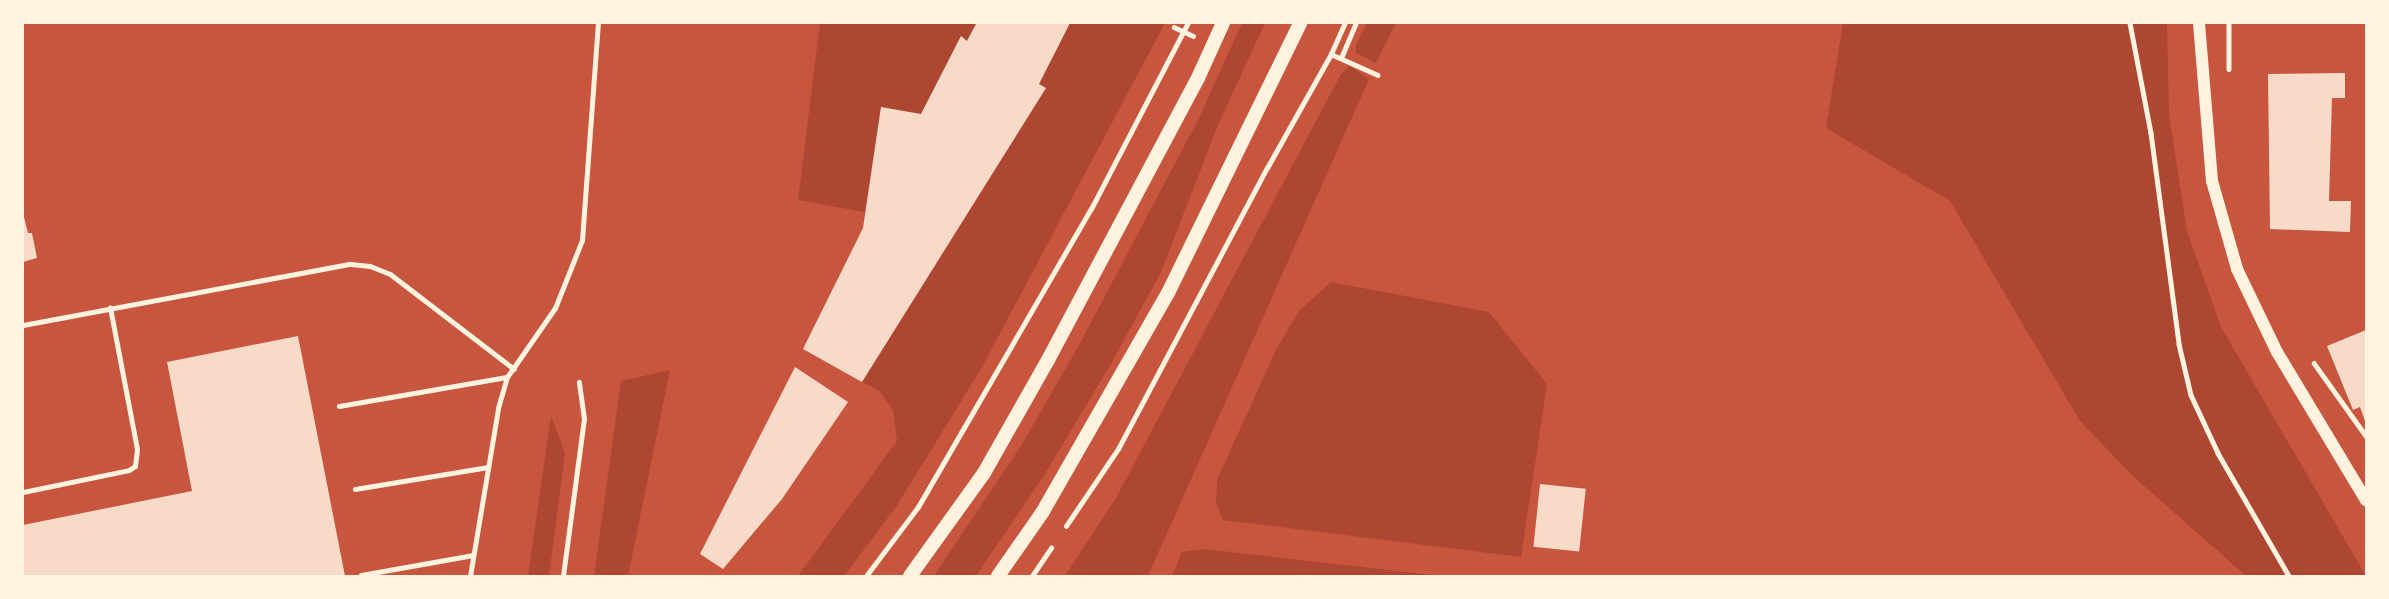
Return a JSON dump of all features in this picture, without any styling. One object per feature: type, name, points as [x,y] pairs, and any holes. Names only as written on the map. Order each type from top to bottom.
[{"type":"main road","points":[[911,576],[984,473],[1048,360],[1198,78],[1223,23]]},
{"type":"main road","points":[[998,576],[1042,513],[1168,293],[1300,23]]},
{"type":"street","points":[[2199,23],[2212,181],[2237,269],[2277,352],[2366,500]]},
{"type":"lane","points":[[470,576],[498,408],[507,377],[555,308],[582,240],[598,23]]},
{"type":"lane","points":[[23,325],[350,264],[370,266],[390,274],[514,369]]},
{"type":"lane","points":[[23,492],[130,470],[135,466],[137,449],[110,309]]},
{"type":"lane","points":[[339,406],[507,377]]},
{"type":"lane","points":[[355,489],[488,467]]},
{"type":"lane","points":[[361,575],[473,555]]},
{"type":"path","points":[[866,576],[918,508],[1091,209],[1188,23]]},
{"type":"path","points":[[1345,23],[1331,54],[1378,75]]},
{"type":"path","points":[[1341,58],[1356,23]]},
{"type":"path","points":[[2130,23],[2151,134],[2179,344],[2191,395],[2218,453],[2288,576]]},
{"type":"path","points":[[2229,23],[2229,72]]},
{"type":"path","points":[[1174,27],[1184,33]]},
{"type":"path","points":[[2309,356],[2366,436]]},
{"type":"path","points":[[563,576],[584,419],[579,382]]},
{"type":"shaded area","points":[[820,23],[985,23],[976,24],[967,41],[961,37],[921,114],[881,108],[865,212],[798,200]]},
{"type":"shaded area","points":[[1070,23],[1165,23],[981,369],[896,507],[844,576],[798,576],[897,441],[893,410],[880,391],[862,382],[1045,89],[1039,84]]},
{"type":"shaded area","points":[[1242,23],[1265,23],[1218,125],[1161,272],[1112,362],[1043,477],[976,576],[934,576],[1021,446],[1078,347],[1199,118]]},
{"type":"shaded area","points":[[1367,23],[1396,23],[1376,63],[1356,53],[1356,45]]},
{"type":"shaded area","points":[[1843,23],[2167,23],[2169,115],[2187,231],[2221,327],[2366,576],[2246,576],[2133,476],[2080,421],[1950,201],[1826,128]]},
{"type":"shaded area","points":[[1350,66],[1369,79],[1148,576],[1065,576],[1116,498],[1341,74]]},
{"type":"shaded area","points":[[1331,282],[1489,312],[1547,384],[1521,557],[1223,520],[1216,503],[1217,480],[1276,350],[1299,311]]},
{"type":"shaded area","points":[[670,370],[628,576],[594,576],[621,381]]},
{"type":"shaded area","points":[[551,416],[565,453],[549,576],[528,576]]},
{"type":"shaded area","points":[[1204,549],[1441,576],[1172,576],[1182,552]]},
{"type":"building","points":[[1070,23],[1039,84],[1046,88],[862,382],[803,349],[863,228],[881,107],[921,114],[961,36],[967,41],[976,24]]},
{"type":"building","points":[[2345,73],[2345,98],[2332,98],[2329,201],[2351,201],[2350,232],[2270,229],[2268,74]]},
{"type":"building","points":[[23,213],[28,233],[32,233],[37,258],[23,262]]},
{"type":"building","points":[[2366,330],[2366,424],[2360,407],[2353,410],[2327,346]]},
{"type":"building","points":[[298,336],[345,576],[23,576],[23,525],[192,491],[167,362]]},
{"type":"building","points":[[795,367],[848,402],[782,499],[723,569],[700,554]]},
{"type":"building","points":[[1540,484],[1586,489],[1579,551],[1533,547]]}]
